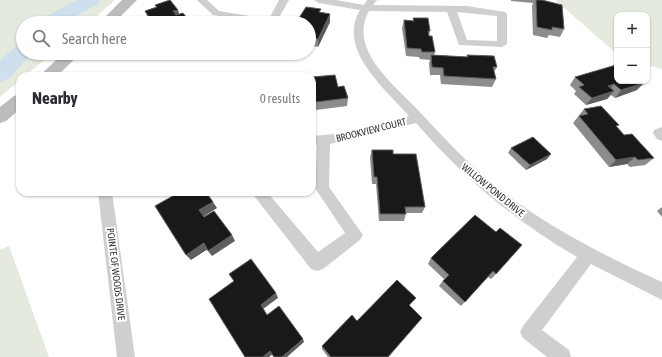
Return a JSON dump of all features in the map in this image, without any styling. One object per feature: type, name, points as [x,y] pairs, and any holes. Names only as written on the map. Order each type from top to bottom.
[{"type":"street","points":[[113,16],[130,0]]},
{"type":"street","points":[[202,0],[216,14],[230,16]]},
{"type":"street","points":[[275,16],[284,0]]},
{"type":"street","points":[[319,0],[467,9],[502,14],[502,44],[463,43],[451,9]]},
{"type":"street","name":"WILLOW POND DRIVE","points":[[369,4],[360,21],[359,34],[365,53],[379,75],[458,161],[487,187],[529,218],[588,255],[662,291]]},
{"type":"street","points":[[52,72],[65,60]]},
{"type":"street","name":"BROOKVIEW COURT","points":[[261,196],[317,263],[355,235],[322,188],[318,141],[334,139],[418,118]]},
{"type":"street","points":[[662,132],[659,133],[662,136]]},
{"type":"street","name":"POINTE OF WOODS DRIVE","points":[[106,196],[126,357]]},
{"type":"street","points":[[562,357],[529,332],[588,255]]},
{"type":"shaded area","points":[[0,0],[115,0],[97,16],[16,16],[16,60],[44,60],[30,72],[16,72],[16,83],[0,97]]},
{"type":"shaded area","points":[[555,0],[662,0],[662,69],[650,66],[650,12],[614,12],[614,51]]},
{"type":"shaded area","points":[[9,246],[49,357],[0,357],[0,250]]},
{"type":"building","points":[[170,0],[178,10],[173,11],[176,15],[183,13],[185,16],[148,16],[145,11],[157,7],[155,5]]},
{"type":"building","points":[[536,0],[562,5],[564,29],[552,27],[552,30],[537,27]]},
{"type":"building","points":[[306,7],[321,9],[319,12],[330,14],[318,39],[316,39],[316,16],[300,16]]},
{"type":"building","points":[[413,18],[428,18],[430,31],[428,31],[429,36],[432,36],[435,52],[422,52],[421,49],[407,48],[404,20],[414,21]]},
{"type":"building","points":[[431,55],[468,57],[467,55],[494,56],[497,67],[493,67],[496,79],[444,76],[443,68],[432,67]]},
{"type":"building","points":[[614,66],[614,84],[608,86],[614,91],[592,98],[579,87],[584,85],[575,77]]},
{"type":"building","points":[[335,75],[338,87],[344,86],[348,98],[316,102],[316,77]]},
{"type":"building","points":[[614,84],[641,84],[621,90]]},
{"type":"building","points":[[601,106],[619,125],[616,126],[624,135],[632,134],[654,158],[638,160],[635,157],[616,160],[579,116],[588,114],[584,109]]},
{"type":"building","points":[[533,137],[551,154],[530,165],[511,148]]},
{"type":"building","points":[[372,150],[393,150],[393,154],[416,154],[425,207],[405,207],[406,214],[380,214],[377,177],[374,177]]},
{"type":"building","points":[[173,196],[209,196],[213,202],[199,210],[204,217],[214,211],[232,235],[208,251],[204,243],[186,255],[155,206]]},
{"type":"building","points":[[475,215],[496,232],[500,228],[522,245],[496,274],[493,271],[465,302],[443,281],[449,275],[431,258]]},
{"type":"building","points":[[251,259],[276,293],[261,305],[267,315],[279,306],[303,339],[282,357],[274,357],[270,351],[263,357],[245,357],[209,299],[234,281],[229,274]]},
{"type":"building","points":[[397,280],[416,298],[409,305],[422,318],[388,357],[331,357],[322,346],[352,315],[357,321]]},
{"type":"waterway","points":[[61,16],[91,0]]},
{"type":"waterway","points":[[0,74],[16,59]]}]
